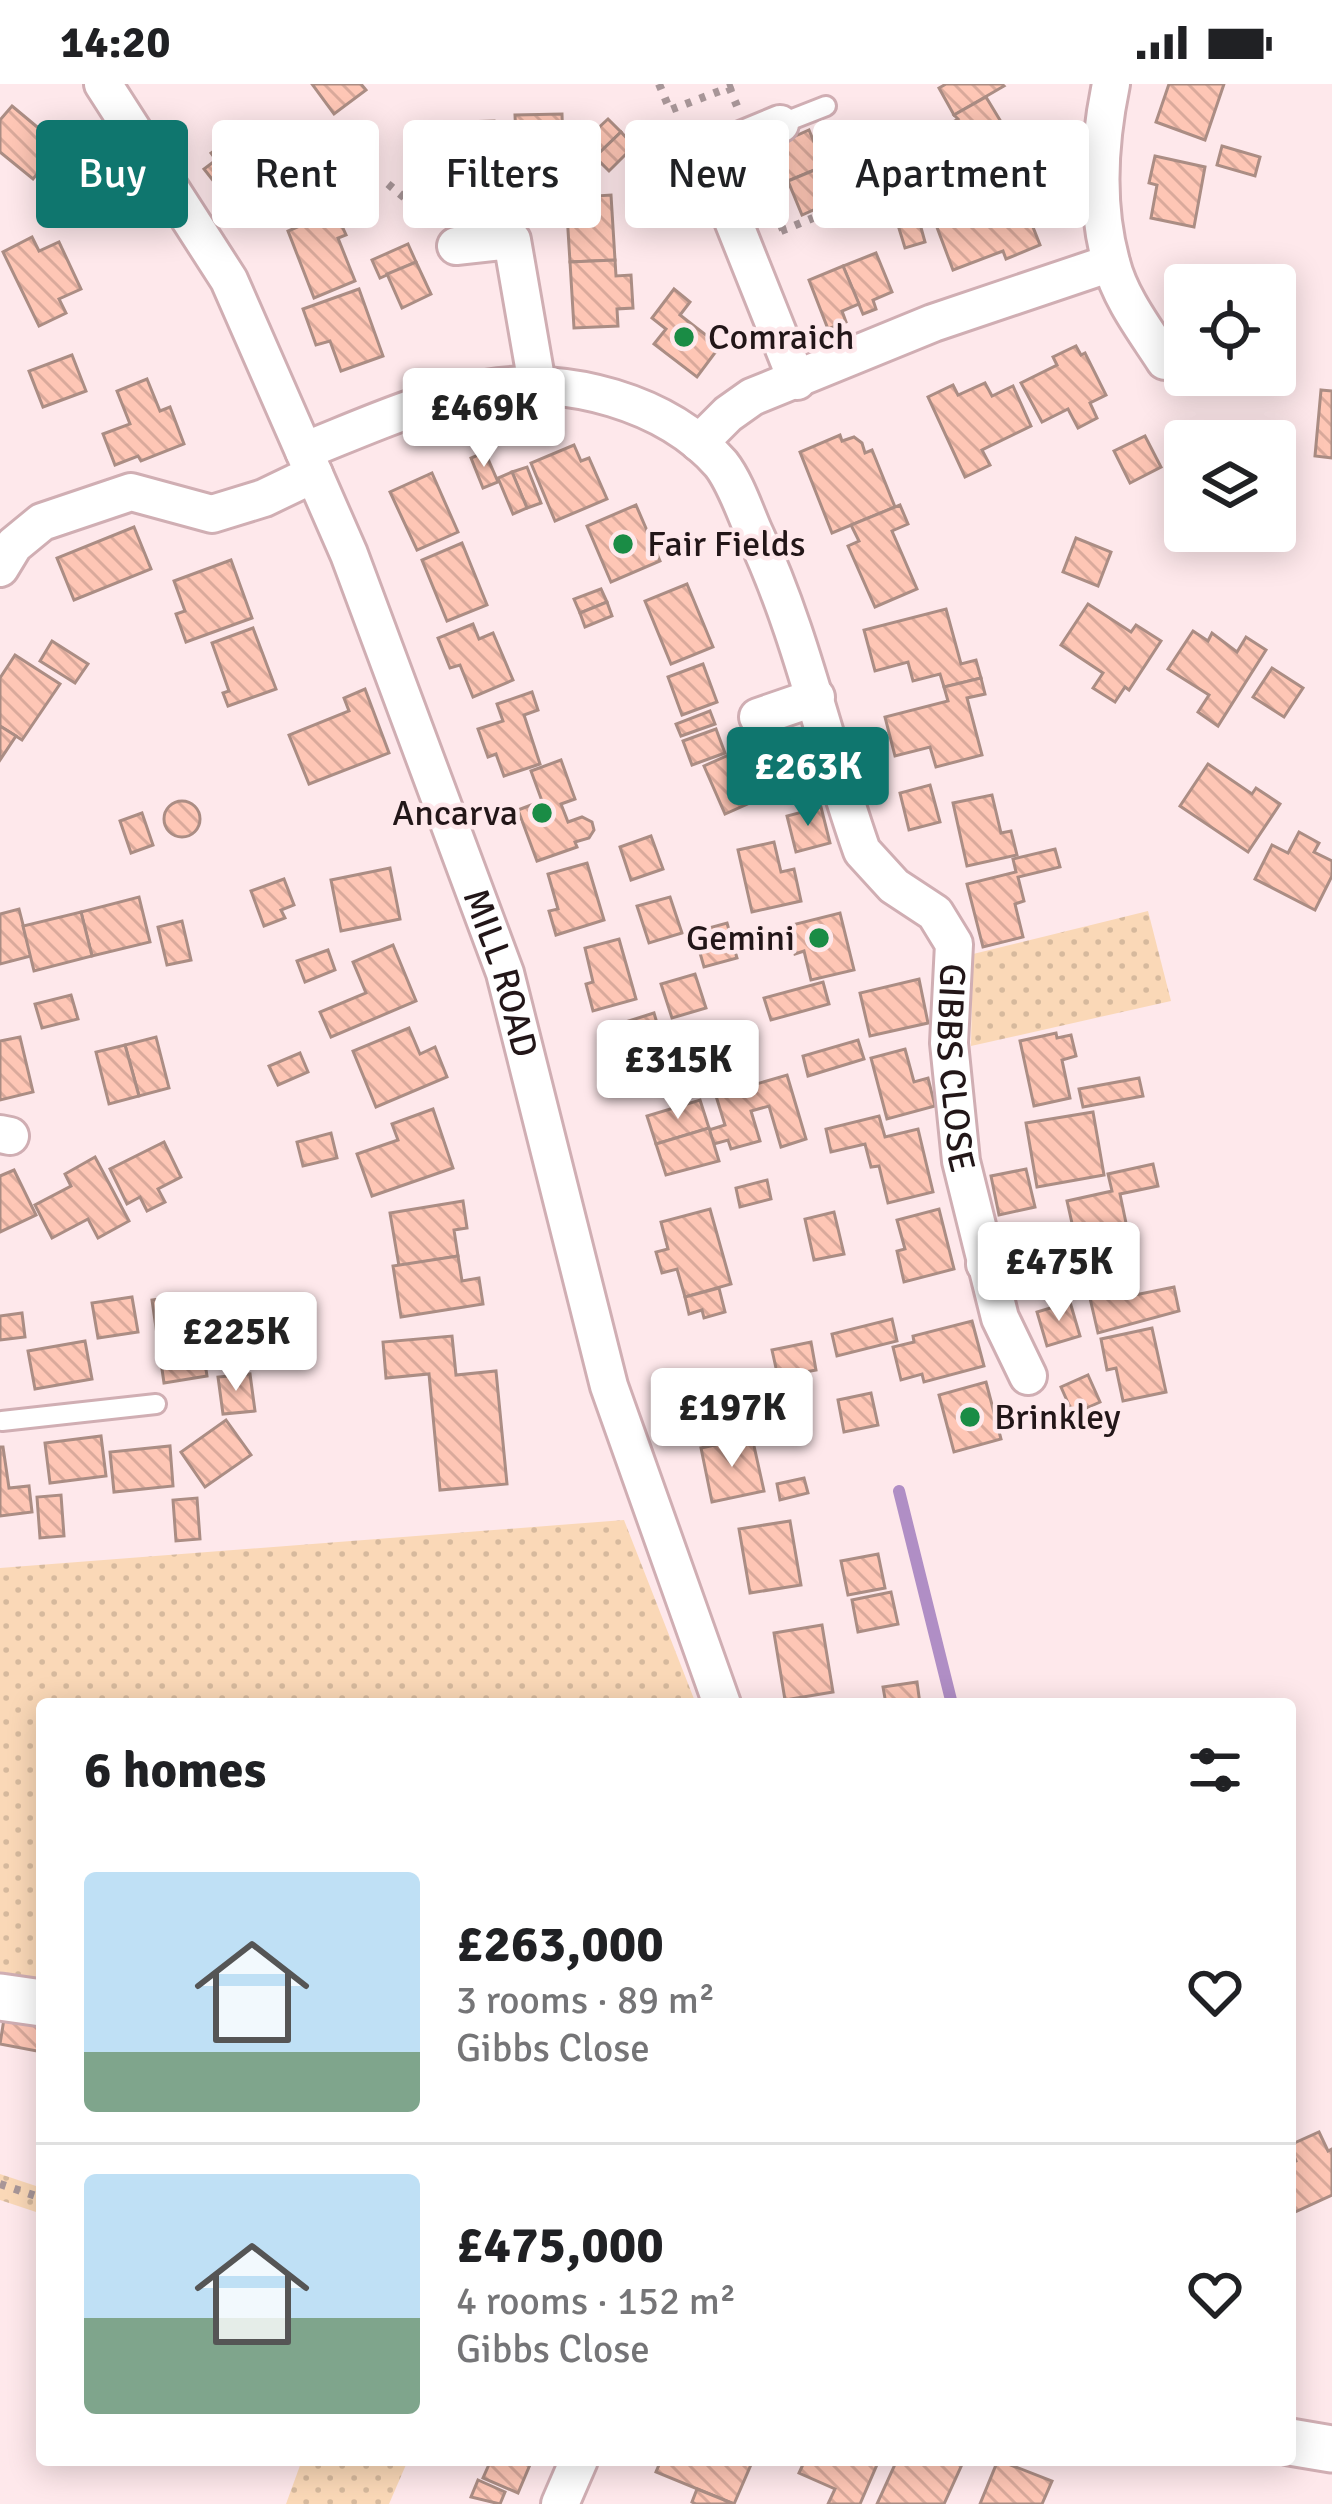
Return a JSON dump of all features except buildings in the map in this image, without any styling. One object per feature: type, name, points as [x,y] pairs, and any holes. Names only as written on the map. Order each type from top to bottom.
[{"type":"street","name":"MILL ROAD","points":[[103,84],[229,280],[349,554],[506,973],[610,1386],[720,1698]]},
{"type":"street","points":[[1111,84],[1100,169],[1111,263],[1129,305],[1164,359]]},
{"type":"street","points":[[736,228],[797,381]]},
{"type":"street","points":[[444,233],[512,240],[537,384]]},
{"type":"street","points":[[699,443],[752,397],[933,323],[1111,263]]},
{"type":"street","name":"GIBBS CLOSE","points":[[0,568],[14,545],[42,522],[131,492],[212,514],[264,498],[309,463],[442,399],[487,388],[537,384],[627,404],[665,419],[699,443],[724,468],[774,575],[862,851],[894,886],[935,914],[954,944],[949,1043],[962,1162],[1000,1318],[1028,1376]]},
{"type":"street","points":[[758,718],[816,697]]},
{"type":"street","points":[[985,1264],[1056,1245]]},
{"type":"street","points":[[0,1997],[36,2002]]},
{"type":"street","points":[[1296,2443],[1332,2449]]},
{"type":"street","points":[[560,2504],[576,2466]]},
{"type":"lane","points":[[789,120],[826,106]]},
{"type":"lane","points":[[2,1421],[155,1404]]},
{"type":"path","points":[[658,84],[670,110],[738,84]]},
{"type":"path","points":[[388,184],[444,233]]},
{"type":"path","points":[[0,2184],[36,2196]]},
{"type":"shaded area","points":[[1148,911],[1171,1001],[971,1046],[973,954]]},
{"type":"shaded area","points":[[624,1520],[694,1698],[36,1698],[36,1978],[0,1973],[0,1568]]},
{"type":"shaded area","points":[[0,2174],[36,2186],[36,2212],[0,2200]]},
{"type":"shaded area","points":[[300,2466],[405,2466],[389,2504],[286,2504]]},
{"type":"waterway","points":[[899,1491],[951,1698]]},
{"type":"place","name":"Comraich","points":[[684,337]]},
{"type":"place","name":"Fair Fields","points":[[623,544]]},
{"type":"place","name":"Ancarva","points":[[542,813]]},
{"type":"place","name":"Gemini","points":[[819,938]]},
{"type":"place","name":"Brinkley","points":[[970,1417]]}]
